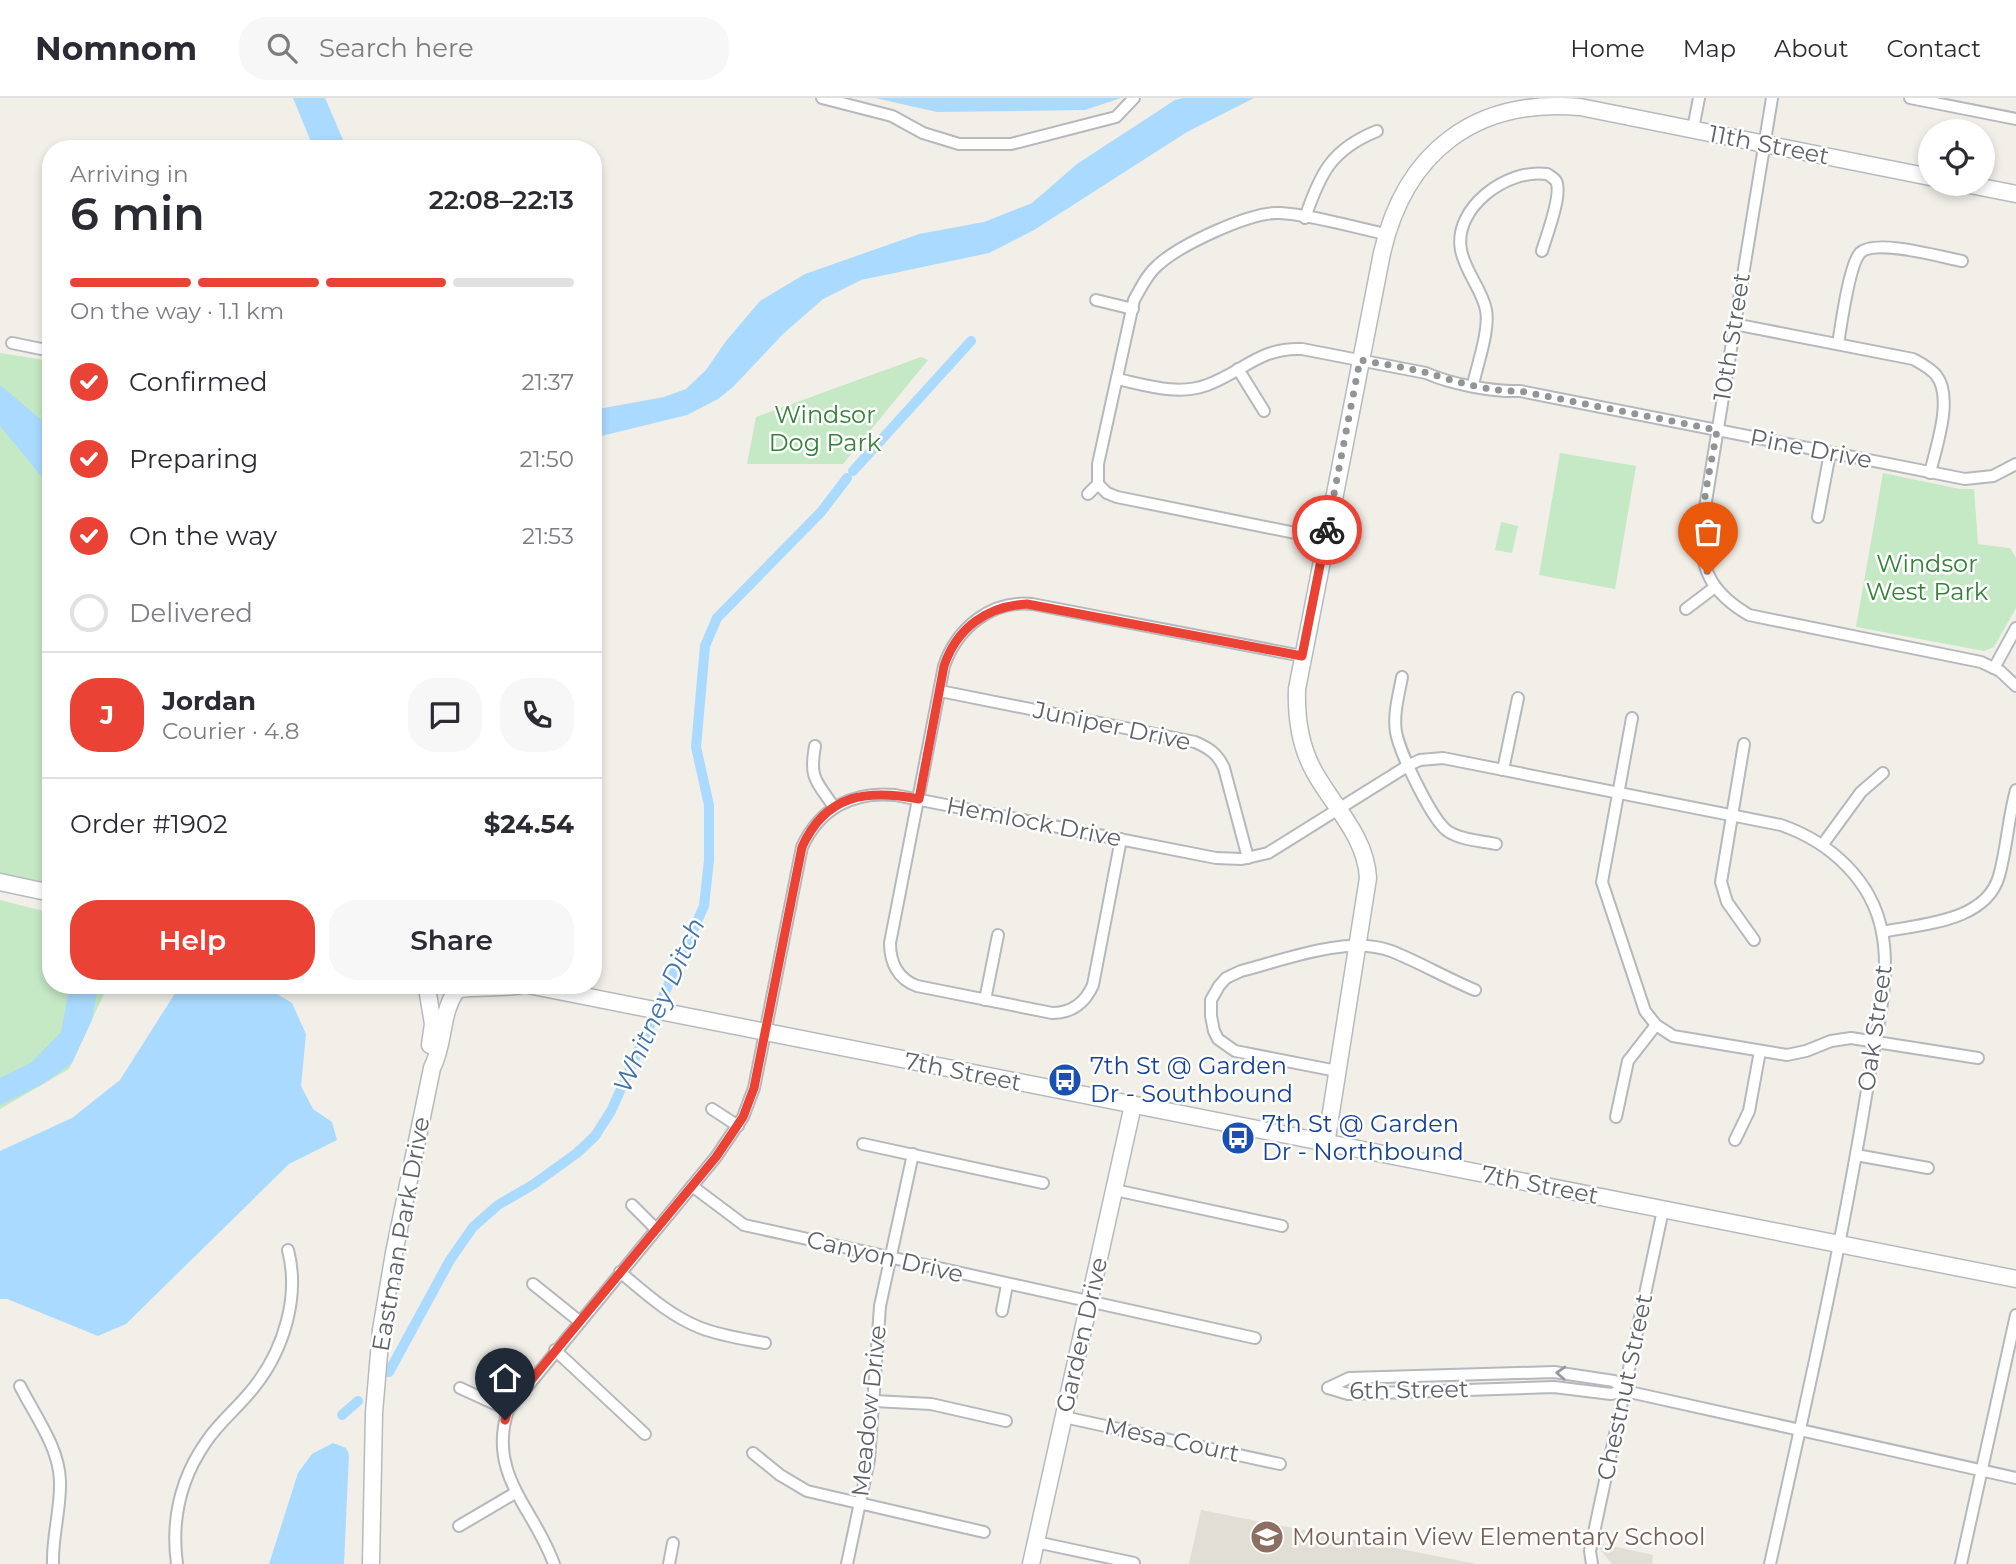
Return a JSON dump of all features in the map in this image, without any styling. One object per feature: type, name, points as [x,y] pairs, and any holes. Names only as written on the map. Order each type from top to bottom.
[{"type":"street","points":[[821,98],[892,116],[923,133],[959,144],[1011,144],[1116,117],[1134,98]]},
{"type":"street","points":[[1693,130],[1699,98]]},
{"type":"street","name":"10th Street","points":[[1772,98],[1717,430],[1701,542],[1705,564],[1715,587],[1725,599],[1761,619],[1969,659],[1994,668],[2016,686]]},
{"type":"street","points":[[1910,98],[2016,119]]},
{"type":"street","name":"11th Street","points":[[1326,1144],[1368,878],[1360,842],[1314,772],[1300,736],[1297,689],[1386,234],[1400,197],[1423,162],[1455,134],[1475,122],[1509,110],[1543,105],[1608,112],[1918,175]]},
{"type":"street","points":[[1306,218],[1316,186],[1327,166],[1347,146],[1377,131]]},
{"type":"street","points":[[1473,385],[1486,319],[1482,300],[1461,251],[1460,242],[1465,223],[1477,203],[1498,187],[1520,176],[1547,174],[1558,186],[1552,221],[1542,251]]},
{"type":"street","points":[[1995,190],[2016,194]]},
{"type":"street","points":[[1325,539],[1107,494],[1098,484],[1098,464],[1132,309],[1151,272],[1183,248],[1255,215],[1280,213],[1386,234]]},
{"type":"street","points":[[1858,239],[1864,250]]},
{"type":"street","points":[[1838,344],[1853,267],[1864,250],[1871,247],[1888,247],[1962,261]]},
{"type":"street","points":[[1096,300],[1132,309]]},
{"type":"street","points":[[1734,324],[1913,359],[1926,366],[1936,375],[1943,390],[1944,406],[1930,473]]},
{"type":"street","points":[[12,343],[42,349]]},
{"type":"street","name":"Pine Drive","points":[[1117,379],[1180,390],[1208,385],[1263,355],[1289,349],[1360,360],[1473,385],[1520,391],[1965,479],[1985,477],[2016,464]]},
{"type":"street","points":[[1238,369],[1264,411]]},
{"type":"street","points":[[1818,517],[1830,453]]},
{"type":"street","points":[[1088,494],[1098,484]]},
{"type":"street","points":[[1686,610],[1715,587]]},
{"type":"street","points":[[1121,839],[1093,985],[1086,998],[1076,1007],[1058,1013],[985,1000],[911,984],[898,974],[891,956],[890,943],[948,654],[961,634],[978,618],[1015,604],[1032,604],[1302,656]]},
{"type":"street","points":[[1994,668],[2016,628]]},
{"type":"street","points":[[1402,677],[1395,719],[1396,732],[1409,765],[1441,827],[1451,834],[1496,844]]},
{"type":"street","name":"Juniper Drive","points":[[940,691],[1182,739],[1208,747],[1224,768],[1248,858]]},
{"type":"street","points":[[1503,770],[1518,698]]},
{"type":"street","points":[[1632,718],[1602,870],[1602,889],[1641,1003],[1656,1025],[1676,1037],[1793,1055],[1839,1039],[1978,1058]]},
{"type":"street","points":[[1744,744],[1720,882],[1727,902],[1754,940]]},
{"type":"street","points":[[815,746],[812,769],[834,807]]},
{"type":"street","name":"Oak Street","points":[[1338,809],[1409,765],[1420,760],[1443,758],[1782,825],[1823,844],[1845,863],[1865,890],[1882,932],[1885,970],[1840,1244],[1770,1564]]},
{"type":"street","points":[[1823,844],[1861,792],[1883,773]]},
{"type":"street","points":[[1882,932],[1951,917],[1976,908],[1985,900],[1993,891],[2000,875],[2016,790]]},
{"type":"street","name":"Hemlock Drive","points":[[554,1564],[506,1471],[502,1449],[508,1410],[738,1126],[754,1088],[802,847],[817,822],[834,807],[857,796],[895,794],[1216,858],[1248,858],[1268,853],[1338,809]]},
{"type":"street","points":[[0,882],[42,891]]},
{"type":"street","points":[[985,1000],[998,934]]},
{"type":"street","points":[[1337,1070],[1235,1051],[1218,1039],[1211,1016],[1212,1000],[1219,986],[1226,978],[1241,971],[1336,947],[1357,947],[1390,951],[1475,990]]},
{"type":"street","name":"Eastman Park Drive","points":[[427,994],[433,1024],[429,1052],[432,1068]]},
{"type":"street","name":"Eastman Park Drive","points":[[379,1564],[373,1528],[374,1413],[381,1330],[391,1264],[432,1068],[439,1054],[446,1009],[456,994]]},
{"type":"street","name":"7th Street","points":[[570,994],[2016,1279]]},
{"type":"street","points":[[1616,1117],[1628,1061],[1656,1025]]},
{"type":"street","points":[[1735,1140],[1749,1111],[1760,1051]]},
{"type":"street","name":"Garden Drive","points":[[1031,1564],[1133,1105]]},
{"type":"street","points":[[712,1109],[738,1126]]},
{"type":"street","points":[[863,1143],[1043,1183]]},
{"type":"street","name":"Meadow Drive","points":[[847,1564],[869,1460],[880,1306],[913,1154]]},
{"type":"street","points":[[1856,1155],[1928,1168]]},
{"type":"street","name":"Canyon Drive","points":[[692,1186],[744,1225],[1255,1338]]},
{"type":"street","points":[[1115,1190],[1282,1226]]},
{"type":"street","points":[[632,1205],[656,1229]]},
{"type":"street","name":"Chestnut Street","points":[[1592,1564],[1590,1551],[1663,1210]]},
{"type":"street","points":[[177,1564],[176,1516],[188,1474],[212,1434],[256,1386],[279,1345],[293,1289],[288,1250]]},
{"type":"street","points":[[620,1272],[667,1310],[694,1325],[720,1334],[765,1343]]},
{"type":"street","points":[[533,1284],[579,1321]]},
{"type":"street","points":[[1002,1311],[1007,1285]]},
{"type":"street","points":[[1961,1564],[2016,1315]]},
{"type":"street","points":[[555,1350],[645,1434]]},
{"type":"street","name":"6th Street","points":[[1625,1391],[1615,1381],[1554,1372],[1349,1378],[1328,1388],[1348,1394],[1554,1387],[1611,1394],[1625,1391],[2016,1478]]},
{"type":"street","points":[[20,1386],[52,1444],[59,1468],[60,1496],[54,1564]]},
{"type":"street","points":[[460,1388],[508,1410]]},
{"type":"street","points":[[874,1401],[931,1404],[1006,1421]]},
{"type":"street","name":"Mesa Court","points":[[1064,1417],[1280,1464]]},
{"type":"street","points":[[753,1452],[780,1475],[807,1491],[984,1532]]},
{"type":"street","points":[[459,1526],[516,1493]]},
{"type":"street","name":"Eastman Park Drive","points":[[371,1564],[369,1539],[373,1528]]},
{"type":"street","points":[[1036,1542],[1134,1563]]},
{"type":"street","points":[[670,1564],[673,1543]]},
{"type":"shaded area","name":"Mountain View Elementary School","points":[[1201,1510],[1477,1564],[1189,1564]]},
{"type":"shaded area","points":[[1599,1543],[1653,1555],[1652,1563],[1656,1564],[1612,1564],[1600,1549]]},
{"type":"green space","points":[[0,353],[42,360],[42,885],[0,875]]},
{"type":"green space","name":"Windsor Dog Park","points":[[921,357],[928,360],[843,464],[747,464],[756,417]]},
{"type":"green space","points":[[1560,453],[1636,466],[1615,589],[1539,575]]},
{"type":"green space","name":"Windsor West Park","points":[[1883,473],[1960,489],[1974,489],[1978,544],[2010,548],[2016,558],[2016,608],[1994,647],[1984,651],[1856,627]]},
{"type":"green space","points":[[1501,522],[1518,526],[1512,553],[1495,550]]},
{"type":"green space","points":[[0,900],[42,911],[42,994],[104,994],[69,1069],[0,1109]]},
{"type":"water","points":[[293,98],[325,98],[343,140],[310,140]]},
{"type":"water","points":[[875,98],[1121,98],[1085,110],[937,112]]},
{"type":"water","points":[[1254,98],[1187,132],[1034,230],[989,253],[861,280],[823,299],[783,334],[733,387],[718,399],[687,415],[602,436],[602,408],[664,397],[686,389],[706,370],[726,341],[760,301],[805,274],[919,234],[984,222],[1032,203],[1077,164],[1175,100]]},
{"type":"water","points":[[0,385],[42,420],[42,477],[0,426]]},
{"type":"water","points":[[68,994],[96,994],[92,1020],[72,1063],[43,1084],[0,1105],[0,1078],[32,1062],[61,1032]]},
{"type":"water","points":[[175,994],[277,994],[292,1003],[306,1034],[301,1086],[313,1109],[332,1122],[337,1140],[289,1164],[126,1324],[98,1336],[7,1299],[0,1299],[0,1151],[72,1118],[120,1080]]},
{"type":"water","points":[[333,1443],[346,1448],[349,1454],[344,1564],[269,1564],[298,1473],[312,1454]]},
{"type":"waterway","name":"Whitney Ditch","points":[[853,471],[971,341]]},
{"type":"waterway","name":"Whitney Ditch","points":[[389,1372],[450,1260],[473,1227],[498,1205],[534,1184],[577,1153],[595,1136],[611,1111],[704,906],[709,860],[709,805],[696,747],[705,646],[717,618],[821,512],[847,478]]},
{"type":"waterway","name":"Whitney Ditch","points":[[342,1415],[358,1401]]},
{"type":"way so far","points":[[1327,530],[1360,360],[1426,373],[1438,378],[1520,391],[1717,430],[1701,532],[1708,574]]},
{"type":"place","name":"7th St @ Garden Dr - Southbound","points":[[1065,1080]]},
{"type":"place","name":"7th St @ Garden Dr - Northbound","points":[[1238,1138]]},
{"type":"place","name":"Mountain View Elementary School","points":[[1267,1537]]},
{"type":"route","points":[[505,1420],[508,1410],[518,1396],[716,1157],[738,1126],[754,1088],[802,847],[817,822],[842,802],[857,796],[882,793],[919,799],[944,666],[961,634],[978,618],[991,611],[1015,604],[1027,604],[1302,656],[1327,530]]}]
